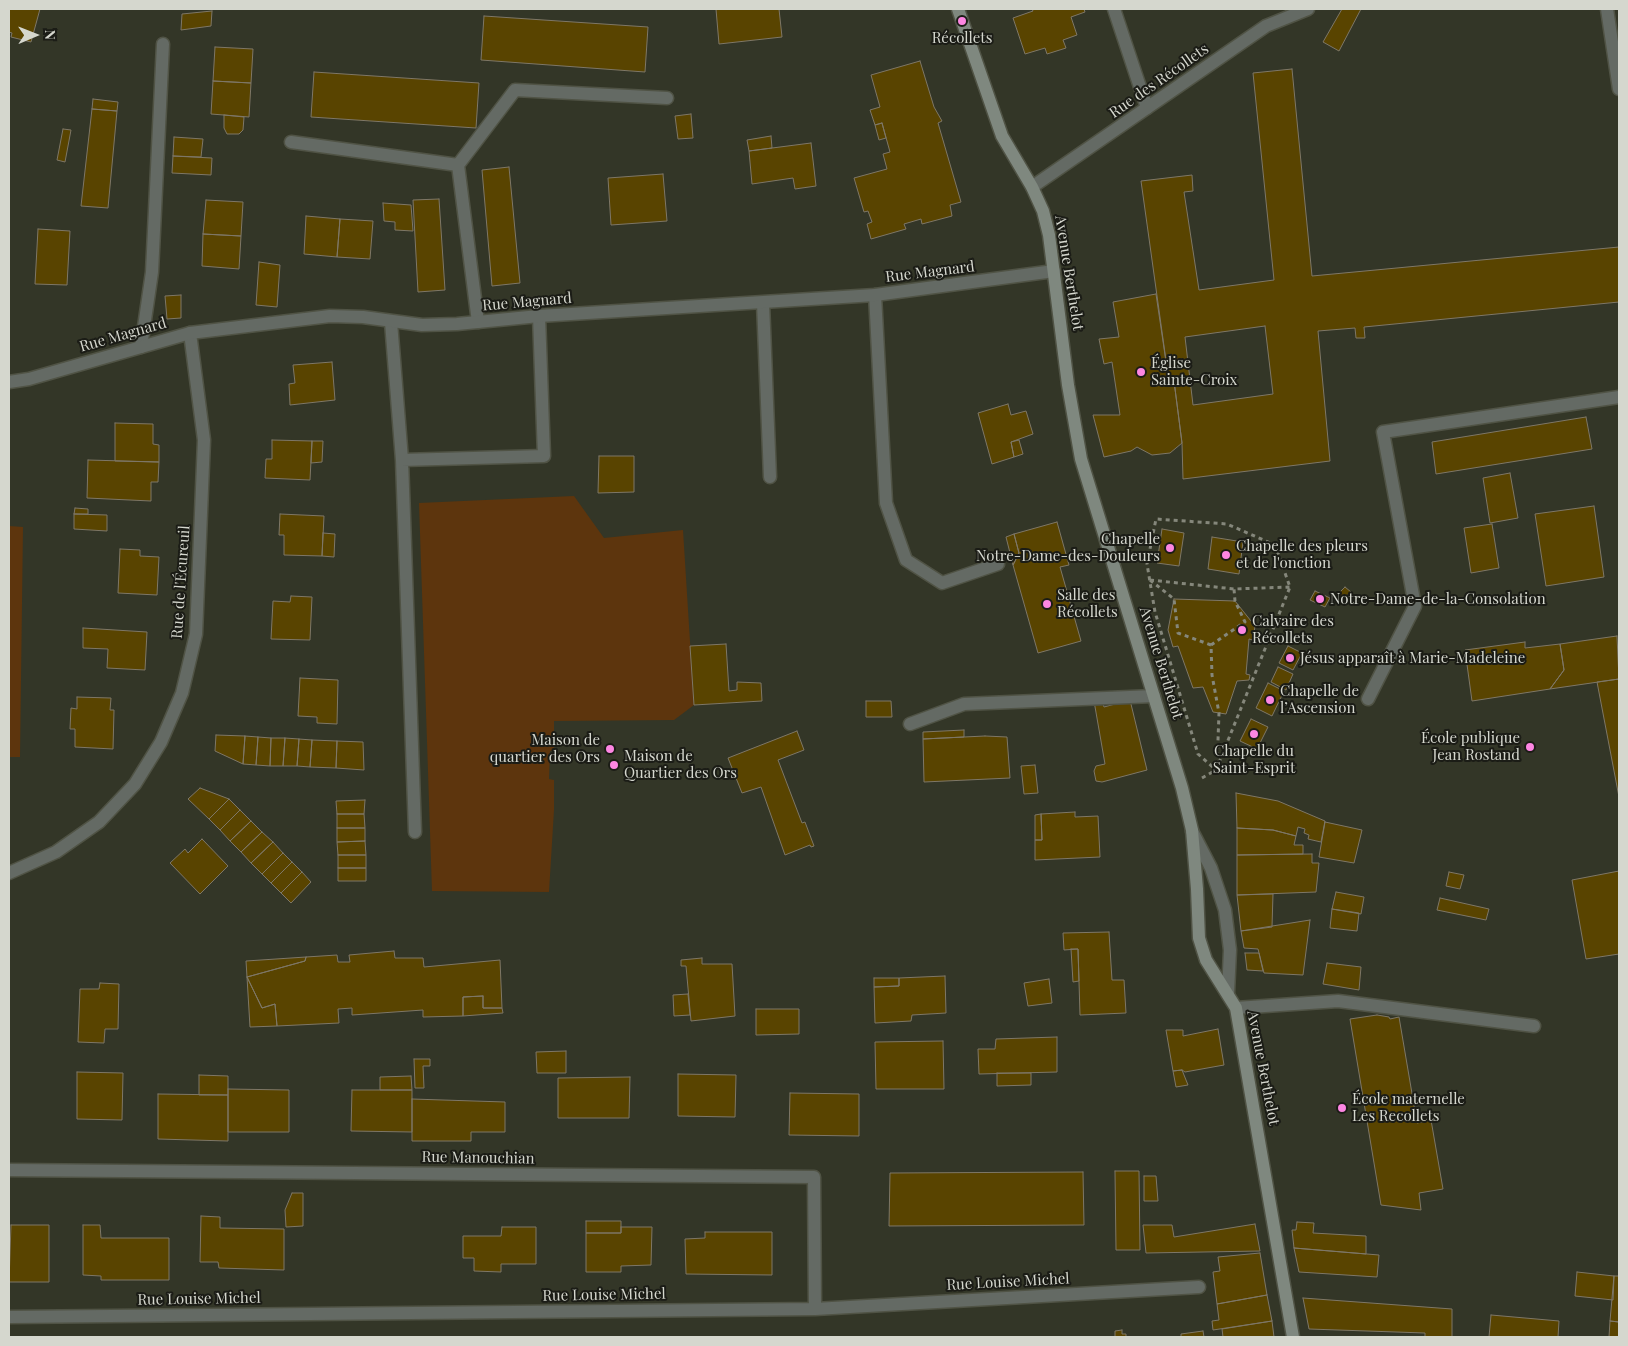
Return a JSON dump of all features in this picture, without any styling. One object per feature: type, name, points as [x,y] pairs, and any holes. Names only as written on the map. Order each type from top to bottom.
[{"type":"main road","name":"Avenue Berthelot","points":[[958,9],[1002,136],[1032,187],[1043,211],[1054,271],[1068,385],[1081,460],[1182,788],[1192,830],[1199,938],[1206,960],[1236,1008],[1294,1337]]},
{"type":"street","points":[[1114,9],[1147,108]]},
{"type":"street","name":"Rue des Récollets","points":[[1032,187],[1266,26],[1308,9]]},
{"type":"street","points":[[1607,9],[1619,89]]},
{"type":"street","points":[[141,347],[152,272],[163,44]]},
{"type":"street","points":[[478,322],[458,165],[515,90],[667,98]]},
{"type":"street","points":[[291,142],[458,165]]},
{"type":"street","name":"Rue Magnard","points":[[9,382],[29,379],[190,333],[330,316],[363,317],[422,325],[478,322],[540,316],[875,295],[1054,271]]},
{"type":"street","points":[[875,295],[886,504],[906,560],[942,583],[998,564]]},
{"type":"street","points":[[763,303],[770,477]]},
{"type":"street","points":[[402,460],[544,456],[540,316]]},
{"type":"street","points":[[391,322],[402,460],[415,832]]},
{"type":"street","name":"Rue de l'Écureuil","points":[[9,873],[56,852],[100,822],[135,784],[161,742],[182,693],[196,634],[204,440],[190,333]]},
{"type":"street","points":[[1368,699],[1415,606],[1383,432],[1619,398]]},
{"type":"street","points":[[910,724],[964,704],[1154,696]]},
{"type":"street","points":[[1192,830],[1211,868],[1225,910],[1230,950],[1228,994]]},
{"type":"street","points":[[1236,1008],[1338,1001],[1534,1026]]},
{"type":"street","name":"Rue Manouchian","points":[[9,1170],[814,1177],[815,1309]]},
{"type":"street","name":"Rue Louise Michel","points":[[9,1317],[815,1309],[1199,1286]]},
{"type":"path","points":[[1182,788],[1216,770],[1290,587],[1275,545],[1227,524],[1156,519],[1147,564],[1155,612],[1198,754],[1216,770]]},
{"type":"path","points":[[1150,580],[1234,589],[1290,587]]},
{"type":"path","points":[[1150,580],[1174,599],[1178,633],[1211,645]]},
{"type":"path","points":[[1211,645],[1245,622],[1235,601],[1234,589]]},
{"type":"path","points":[[1211,645],[1212,675],[1219,713],[1216,770]]},
{"type":"shaded area","points":[[574,496],[604,538],[683,530],[694,705],[674,720],[554,721],[554,750],[550,751],[549,779],[554,780],[554,810],[549,892],[432,891],[419,503]]},
{"type":"shaded area","points":[[9,526],[23,527],[20,757],[9,757]]},
{"type":"building","points":[[9,9],[40,9],[31,42],[11,37],[12,33],[9,32]]},
{"type":"building","points":[[716,9],[779,9],[782,37],[719,44]]},
{"type":"building","points":[[1032,9],[1084,9],[1085,12],[1071,17],[1077,35],[1063,40],[1066,48],[1047,54],[1045,48],[1025,54],[1013,18],[1033,11]]},
{"type":"building","points":[[1342,9],[1361,9],[1339,51],[1323,42]]},
{"type":"building","points":[[212,11],[211,26],[181,30],[182,14]]},
{"type":"building","points":[[484,16],[648,27],[645,72],[481,60]]},
{"type":"building","points":[[215,47],[253,49],[251,83],[213,81]]},
{"type":"building","points":[[920,61],[934,107],[942,121],[938,123],[961,202],[950,205],[952,216],[922,224],[921,219],[904,224],[906,229],[871,239],[867,224],[872,222],[868,211],[864,212],[854,178],[887,169],[883,154],[890,152],[882,123],[875,125],[870,110],[880,107],[871,75]]},
{"type":"building","points":[[1292,69],[1312,276],[1619,247],[1619,302],[1364,327],[1365,338],[1356,338],[1355,328],[1318,331],[1330,461],[1183,479],[1182,443],[1174,381],[1169,382],[1141,181],[1192,175],[1193,191],[1184,192],[1199,290],[1274,280],[1253,73]],"holes":[[[1265,326],[1273,394],[1193,405],[1185,337]]]},
{"type":"building","points":[[314,72],[479,83],[476,128],[311,117]]},
{"type":"building","points":[[213,81],[251,83],[249,117],[211,114]]},
{"type":"building","points":[[93,99],[118,102],[117,111],[92,109]]},
{"type":"building","points":[[92,109],[117,111],[108,208],[81,206]]},
{"type":"building","points":[[691,114],[693,138],[678,139],[675,116]]},
{"type":"building","points":[[224,115],[244,117],[243,130],[239,134],[227,134],[224,128]]},
{"type":"building","points":[[882,123],[886,138],[879,140],[875,125]]},
{"type":"building","points":[[63,129],[71,130],[65,162],[57,160]]},
{"type":"building","points":[[771,136],[772,148],[749,151],[747,140]]},
{"type":"building","points":[[174,137],[203,139],[201,157],[173,156]]},
{"type":"building","points":[[811,143],[816,186],[795,189],[793,178],[752,184],[749,151]]},
{"type":"building","points":[[173,156],[212,158],[211,175],[172,173]]},
{"type":"building","points":[[509,167],[520,283],[492,286],[482,170]]},
{"type":"building","points":[[663,174],[667,221],[611,225],[608,178]]},
{"type":"building","points":[[439,199],[445,290],[418,292],[413,200]]},
{"type":"building","points":[[206,200],[243,202],[241,236],[203,234]]},
{"type":"building","points":[[383,203],[411,205],[413,231],[395,230],[395,222],[384,221]]},
{"type":"building","points":[[306,216],[340,219],[337,257],[304,254]]},
{"type":"building","points":[[340,219],[373,221],[370,259],[337,257]]},
{"type":"building","points":[[38,229],[70,231],[67,285],[35,284]]},
{"type":"building","points":[[203,234],[241,236],[239,269],[202,266]]},
{"type":"building","points":[[259,262],[280,265],[277,307],[256,305]]},
{"type":"building","name":"Église Sainte-Croix","points":[[1156,294],[1169,382],[1174,381],[1182,443],[1170,453],[1152,455],[1137,447],[1131,451],[1104,457],[1093,415],[1120,415],[1112,362],[1104,364],[1099,339],[1119,337],[1113,302]]},
{"type":"building","points":[[181,295],[181,318],[167,319],[165,296]]},
{"type":"building","points":[[332,362],[335,400],[290,405],[289,384],[295,383],[293,365]]},
{"type":"building","points":[[1008,404],[1011,415],[1026,411],[1033,434],[1011,442],[1014,457],[992,464],[978,413]]},
{"type":"building","points":[[1586,417],[1592,449],[1436,474],[1432,442]]},
{"type":"building","points":[[115,423],[153,424],[153,444],[159,445],[159,462],[115,461]]},
{"type":"building","points":[[272,440],[312,441],[310,480],[265,478],[266,459],[272,459]]},
{"type":"building","points":[[1019,440],[1023,454],[1014,457],[1011,442]]},
{"type":"building","points":[[312,441],[323,441],[322,462],[311,463]]},
{"type":"building","points":[[599,456],[634,456],[634,492],[598,493]]},
{"type":"building","points":[[88,460],[159,462],[158,482],[151,482],[151,501],[87,498]]},
{"type":"building","points":[[1510,473],[1518,518],[1490,523],[1483,478]]},
{"type":"building","points":[[1594,506],[1604,577],[1546,586],[1535,514]]},
{"type":"building","points":[[75,508],[88,509],[88,514],[74,514]]},
{"type":"building","points":[[74,514],[107,515],[107,531],[74,529]]},
{"type":"building","points":[[280,514],[324,516],[322,556],[284,555],[284,535],[279,535]]},
{"type":"building","name":"Salle des Récollets","points":[[1057,522],[1069,565],[1060,567],[1081,641],[1038,653],[1013,565],[1019,553],[1014,534]]},
{"type":"building","points":[[1492,524],[1499,568],[1471,573],[1464,528]]},
{"type":"building","name":"Chapelle Notre-Dame-des-Douleurs","points":[[1162,529],[1184,533],[1179,566],[1157,563]]},
{"type":"building","points":[[323,533],[335,534],[334,557],[322,556]]},
{"type":"building","points":[[1014,534],[1019,553],[1013,565],[1006,537]]},
{"type":"building","name":"Chapelle des pleurs et de l'onction","points":[[1212,537],[1243,542],[1239,574],[1208,569]]},
{"type":"building","points":[[120,549],[140,550],[140,556],[159,557],[157,595],[118,593]]},
{"type":"building","points":[[1345,587],[1351,592],[1343,599],[1338,594]]},
{"type":"building","name":"Notre-Dame-de-la-Consolation","points":[[1315,591],[1330,598],[1325,607],[1310,600]]},
{"type":"building","points":[[291,596],[312,597],[310,640],[271,639],[273,601],[290,602]]},
{"type":"building","points":[[1174,599],[1235,601],[1255,626],[1253,640],[1249,639],[1246,674],[1250,675],[1249,680],[1237,681],[1226,714],[1213,712],[1203,687],[1193,688],[1178,646],[1173,647],[1168,630]]},
{"type":"building","points":[[83,628],[147,632],[145,670],[107,668],[108,649],[83,648]]},
{"type":"building","points":[[1617,636],[1619,679],[1550,689],[1564,670],[1560,644]]},
{"type":"building","points":[[1525,642],[1525,648],[1560,644],[1564,670],[1550,689],[1472,701],[1465,650]]},
{"type":"building","points":[[726,644],[729,691],[737,690],[737,682],[761,683],[762,701],[694,705],[690,646]]},
{"type":"building","name":"Jésus apparaît à Marie-Madeleine","points":[[1288,646],[1302,653],[1293,670],[1279,663]]},
{"type":"building","points":[[1278,667],[1293,674],[1286,690],[1271,682]]},
{"type":"building","points":[[300,678],[338,680],[337,724],[317,723],[317,717],[298,716]]},
{"type":"building","points":[[1619,679],[1619,797],[1597,682]]},
{"type":"building","name":"Chapelle de l’Ascension","points":[[1268,683],[1284,691],[1272,716],[1256,708]]},
{"type":"building","points":[[77,697],[111,698],[110,710],[114,710],[113,749],[75,747],[75,729],[70,729],[71,708],[77,709]]},
{"type":"building","points":[[1102,700],[1104,707],[1130,700],[1147,770],[1102,782],[1096,781],[1094,771],[1096,766],[1105,764],[1094,701]]},
{"type":"building","points":[[866,701],[891,701],[892,717],[866,717]]},
{"type":"building","name":"Chapelle du Saint-Esprit","points":[[1251,719],[1268,727],[1257,749],[1240,741]]},
{"type":"building","points":[[964,730],[964,737],[923,739],[923,732]]},
{"type":"building","points":[[797,731],[804,750],[778,760],[802,823],[805,822],[814,846],[811,847],[810,845],[785,855],[761,787],[742,793],[728,758]]},
{"type":"building","points":[[216,735],[245,736],[243,764],[215,751]]},
{"type":"building","points":[[245,736],[258,737],[256,765],[243,764]]},
{"type":"building","points":[[985,736],[1007,737],[1010,778],[924,782],[923,739]]},
{"type":"building","points":[[258,737],[271,738],[270,766],[256,765]]},
{"type":"building","points":[[271,738],[285,738],[283,766],[270,766]]},
{"type":"building","points":[[285,738],[299,739],[297,766],[283,766]]},
{"type":"building","points":[[299,739],[312,740],[310,767],[297,766]]},
{"type":"building","points":[[312,740],[337,741],[336,768],[310,767]]},
{"type":"building","points":[[337,741],[363,742],[364,770],[336,768]]},
{"type":"building","points":[[1035,765],[1038,793],[1024,794],[1021,766]]},
{"type":"building","points":[[200,788],[229,799],[209,819],[188,799]]},
{"type":"building","points":[[1236,793],[1278,801],[1325,821],[1321,842],[1308,839],[1309,835],[1304,833],[1305,829],[1298,827],[1296,836],[1273,830],[1237,828]]},
{"type":"building","points":[[229,799],[240,810],[220,830],[209,819]]},
{"type":"building","points":[[365,800],[364,814],[337,814],[336,801]]},
{"type":"building","points":[[240,810],[251,821],[230,841],[220,830]]},
{"type":"building","points":[[1075,812],[1075,817],[1098,816],[1100,857],[1035,860],[1035,840],[1042,840],[1041,814]]},
{"type":"building","points":[[337,814],[364,814],[365,828],[337,828]]},
{"type":"building","points":[[1041,814],[1042,840],[1035,840],[1035,815]]},
{"type":"building","points":[[251,821],[262,832],[241,852],[230,841]]},
{"type":"building","points":[[1325,822],[1362,830],[1354,863],[1319,857]]},
{"type":"building","points":[[337,828],[365,828],[365,841],[337,842]]},
{"type":"building","points":[[1237,828],[1273,830],[1296,836],[1294,845],[1303,845],[1303,854],[1237,855]]},
{"type":"building","points":[[262,832],[273,842],[251,863],[241,852]]},
{"type":"building","points":[[202,839],[228,866],[200,894],[170,863],[185,849],[188,853]]},
{"type":"building","points":[[365,841],[366,855],[338,855],[337,842]]},
{"type":"building","points":[[273,842],[283,853],[262,874],[251,863]]},
{"type":"building","points":[[283,853],[292,862],[271,883],[262,874]]},
{"type":"building","points":[[1312,854],[1312,863],[1319,863],[1316,892],[1237,895],[1237,855]]},
{"type":"building","points":[[338,855],[366,855],[366,868],[338,868]]},
{"type":"building","points":[[292,862],[302,872],[281,893],[271,883]]},
{"type":"building","points":[[338,868],[366,868],[366,881],[338,881]]},
{"type":"building","points":[[1619,871],[1619,954],[1586,959],[1572,880]]},
{"type":"building","points":[[302,872],[311,882],[291,903],[281,893]]},
{"type":"building","points":[[1449,872],[1464,875],[1460,889],[1446,886]]},
{"type":"building","points":[[1336,892],[1364,897],[1361,914],[1332,909]]},
{"type":"building","points":[[1273,894],[1272,927],[1241,931],[1237,895]]},
{"type":"building","points":[[1440,898],[1489,909],[1486,920],[1437,910]]},
{"type":"building","points":[[1332,909],[1359,913],[1357,931],[1330,928]]},
{"type":"building","points":[[1310,920],[1303,975],[1264,973],[1258,949],[1244,948],[1241,931]]},
{"type":"building","points":[[1109,932],[1112,980],[1124,980],[1126,1013],[1080,1015],[1078,949],[1064,950],[1063,933]]},
{"type":"building","points":[[1071,949],[1078,949],[1079,981],[1073,982]]},
{"type":"building","points":[[394,951],[395,958],[423,958],[424,967],[500,960],[502,1008],[483,1008],[483,996],[463,997],[463,1016],[423,1017],[423,1010],[352,1015],[352,1008],[338,1009],[339,1023],[277,1026],[275,1004],[262,1008],[247,977],[305,961],[306,957],[337,955],[338,962],[350,962],[349,955]]},
{"type":"building","points":[[1245,953],[1259,953],[1263,971],[1247,970]]},
{"type":"building","points":[[306,957],[305,961],[247,977],[246,961]]},
{"type":"building","points":[[702,958],[702,964],[732,964],[735,1016],[691,1021],[686,966],[681,966],[681,960]]},
{"type":"building","points":[[1327,963],[1361,967],[1359,990],[1323,984]]},
{"type":"building","points":[[945,976],[946,1013],[912,1015],[911,1021],[875,1023],[874,987],[899,986],[899,978]]},
{"type":"building","points":[[247,977],[262,1008],[275,1004],[277,1026],[250,1027]]},
{"type":"building","points":[[874,978],[899,978],[899,986],[874,987]]},
{"type":"building","points":[[1049,979],[1052,1003],[1028,1006],[1024,983]]},
{"type":"building","points":[[100,983],[119,984],[118,1029],[105,1029],[104,1043],[78,1042],[80,989],[99,989]]},
{"type":"building","points":[[688,994],[690,1015],[674,1016],[673,995]]},
{"type":"building","points":[[483,996],[483,1008],[502,1008],[503,1013],[463,1016],[463,997]]},
{"type":"building","points":[[756,1009],[799,1009],[799,1034],[756,1035]]},
{"type":"building","points":[[1377,1015],[1389,1017],[1390,1019],[1399,1017],[1417,1123],[1431,1120],[1443,1189],[1419,1193],[1421,1210],[1381,1205],[1350,1019]]},
{"type":"building","points":[[1218,1029],[1224,1065],[1185,1072],[1182,1070],[1173,1071],[1166,1030],[1183,1030],[1183,1036]]},
{"type":"building","points":[[1057,1037],[1057,1072],[979,1074],[978,1049],[995,1049],[996,1039]]},
{"type":"building","points":[[943,1041],[944,1089],[876,1089],[875,1042]]},
{"type":"building","points":[[566,1051],[566,1073],[537,1073],[536,1052]]},
{"type":"building","points":[[414,1059],[430,1059],[430,1066],[423,1066],[424,1088],[415,1088]]},
{"type":"building","points":[[1182,1070],[1188,1085],[1176,1087],[1173,1071]]},
{"type":"building","points":[[77,1072],[123,1073],[122,1120],[77,1119]]},
{"type":"building","points":[[997,1073],[1031,1073],[1031,1085],[997,1086]]},
{"type":"building","points":[[678,1074],[736,1075],[735,1117],[678,1116]]},
{"type":"building","points":[[199,1075],[228,1076],[228,1095],[199,1095]]},
{"type":"building","points":[[411,1076],[412,1090],[380,1090],[380,1077]]},
{"type":"building","points":[[630,1077],[629,1118],[558,1118],[558,1078]]},
{"type":"building","points":[[228,1089],[289,1090],[289,1132],[228,1132]]},
{"type":"building","points":[[352,1090],[412,1090],[412,1132],[351,1131]]},
{"type":"building","points":[[790,1093],[859,1094],[859,1136],[789,1135]]},
{"type":"building","points":[[158,1094],[228,1095],[228,1141],[158,1139]]},
{"type":"building","points":[[412,1099],[505,1102],[505,1132],[471,1132],[471,1141],[412,1141]]},
{"type":"building","points":[[1115,1171],[1139,1171],[1140,1250],[1116,1250]]},
{"type":"building","points":[[1083,1172],[1084,1225],[889,1226],[890,1173]]},
{"type":"building","points":[[1144,1176],[1156,1176],[1158,1201],[1144,1201]]},
{"type":"building","points":[[292,1193],[303,1193],[303,1226],[286,1227],[285,1210]]},
{"type":"building","points":[[201,1216],[220,1217],[220,1228],[284,1229],[284,1270],[219,1268],[218,1262],[200,1262]]},
{"type":"building","points":[[586,1221],[621,1221],[621,1233],[586,1233]]},
{"type":"building","points":[[1297,1222],[1314,1223],[1313,1233],[1366,1236],[1366,1254],[1294,1248],[1292,1230],[1296,1230]]},
{"type":"building","points":[[1255,1224],[1260,1251],[1146,1253],[1143,1225],[1172,1225],[1174,1237]]},
{"type":"building","points":[[11,1225],[49,1225],[49,1282],[9,1282]]},
{"type":"building","points":[[83,1225],[100,1225],[101,1238],[169,1238],[169,1280],[101,1280],[101,1276],[83,1275]]},
{"type":"building","points":[[502,1227],[536,1227],[536,1264],[501,1264],[501,1272],[474,1271],[474,1258],[463,1258],[463,1236],[501,1236]]},
{"type":"building","points":[[621,1227],[652,1227],[651,1265],[621,1266],[621,1272],[586,1272],[586,1233],[621,1233]]},
{"type":"building","points":[[705,1232],[772,1232],[772,1275],[686,1274],[685,1239],[705,1238]]},
{"type":"building","points":[[1294,1248],[1379,1255],[1377,1277],[1299,1272]]},
{"type":"building","points":[[1260,1253],[1267,1295],[1217,1304],[1213,1272],[1220,1271],[1218,1257]]},
{"type":"building","points":[[1577,1272],[1614,1276],[1613,1300],[1575,1296]]},
{"type":"building","points":[[1614,1276],[1619,1276],[1619,1322],[1610,1321]]},
{"type":"building","points":[[1267,1295],[1272,1321],[1213,1330],[1212,1321],[1219,1320],[1217,1304]]},
{"type":"building","points":[[1303,1298],[1452,1309],[1452,1337],[1425,1337],[1425,1333],[1309,1329]]},
{"type":"building","points":[[1491,1315],[1559,1321],[1558,1337],[1489,1337]]},
{"type":"building","points":[[1272,1321],[1274,1337],[1223,1337],[1222,1329]]},
{"type":"building","points":[[1610,1321],[1619,1322],[1619,1337],[1609,1337]]},
{"type":"building","points":[[1122,1330],[1122,1334],[1126,1334],[1126,1337],[1115,1337],[1115,1331]]},
{"type":"building","points":[[1203,1331],[1204,1337],[1181,1337],[1181,1334]]},
{"type":"place","name":"Récollets","points":[[962,21]]},
{"type":"place","name":"Église Sainte-Croix","points":[[1141,372]]},
{"type":"place","name":"Chapelle Notre-Dame-des-Douleurs","points":[[1170,548]]},
{"type":"place","name":"Chapelle des pleurs et de l'onction","points":[[1226,555]]},
{"type":"place","name":"Notre-Dame-de-la-Consolation","points":[[1320,599]]},
{"type":"place","name":"Salle des Récollets","points":[[1047,604]]},
{"type":"place","name":"Calvaire des Récollets","points":[[1242,630]]},
{"type":"place","name":"Jésus apparaît à Marie-Madeleine","points":[[1290,658]]},
{"type":"place","name":"Chapelle de l’Ascension","points":[[1270,700]]},
{"type":"place","name":"Chapelle du Saint-Esprit","points":[[1254,734]]},
{"type":"place","name":"École publique Jean Rostand","points":[[1530,747]]},
{"type":"place","name":"Maison de quartier des Ors","points":[[610,749]]},
{"type":"place","name":"Maison de Quartier des Ors","points":[[614,765]]},
{"type":"place","name":"École maternelle Les Recollets","points":[[1342,1108]]}]
